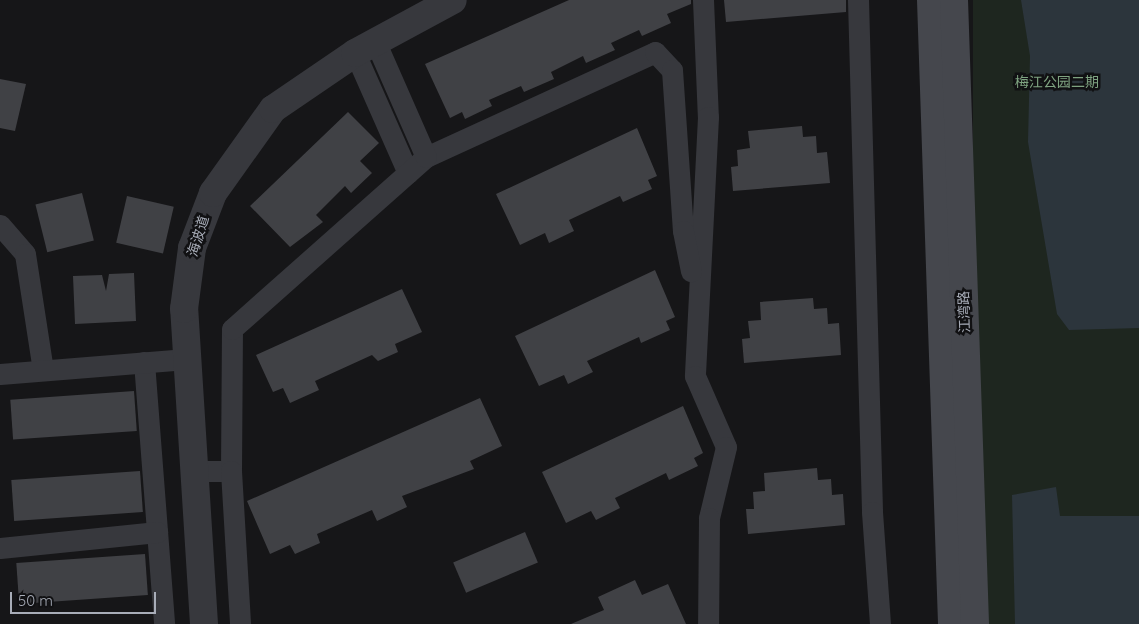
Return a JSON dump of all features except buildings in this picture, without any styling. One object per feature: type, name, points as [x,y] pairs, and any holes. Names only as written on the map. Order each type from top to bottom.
[{"type":"main road","name":"江湾路","points":[[932,0],[952,624]]},
{"type":"main road","name":"江湾路","points":[[954,0],[976,624]]},
{"type":"street","name":"海波道","points":[[204,624],[192,471],[184,309],[192,248],[213,192],[273,109],[366,48],[453,0]]},
{"type":"street","points":[[703,0],[708,117],[697,304],[695,376],[726,447],[709,518],[708,624]]},
{"type":"street","points":[[858,0],[872,512],[880,624]]},
{"type":"street","points":[[366,48],[426,157]]},
{"type":"street","points":[[366,48],[408,174]]},
{"type":"street","points":[[240,624],[231,471],[232,330],[426,157],[654,52],[672,70],[683,231],[697,304]]},
{"type":"street","points":[[0,225],[25,254],[44,370]]},
{"type":"street","points":[[0,374],[186,359]]},
{"type":"street","points":[[144,362],[164,624]]},
{"type":"street","points":[[192,471],[231,471]]},
{"type":"street","points":[[0,548],[157,532]]},
{"type":"green space","name":"梅江公园二期","points":[[973,0],[1139,0],[1139,624],[973,624]]},
{"type":"shaded area","points":[[1021,0],[1139,0],[1139,328],[1069,330],[1057,314],[1028,142],[1030,56]]},
{"type":"shaded area","points":[[1056,487],[1060,516],[1139,516],[1139,624],[1015,624],[1012,495]]}]
